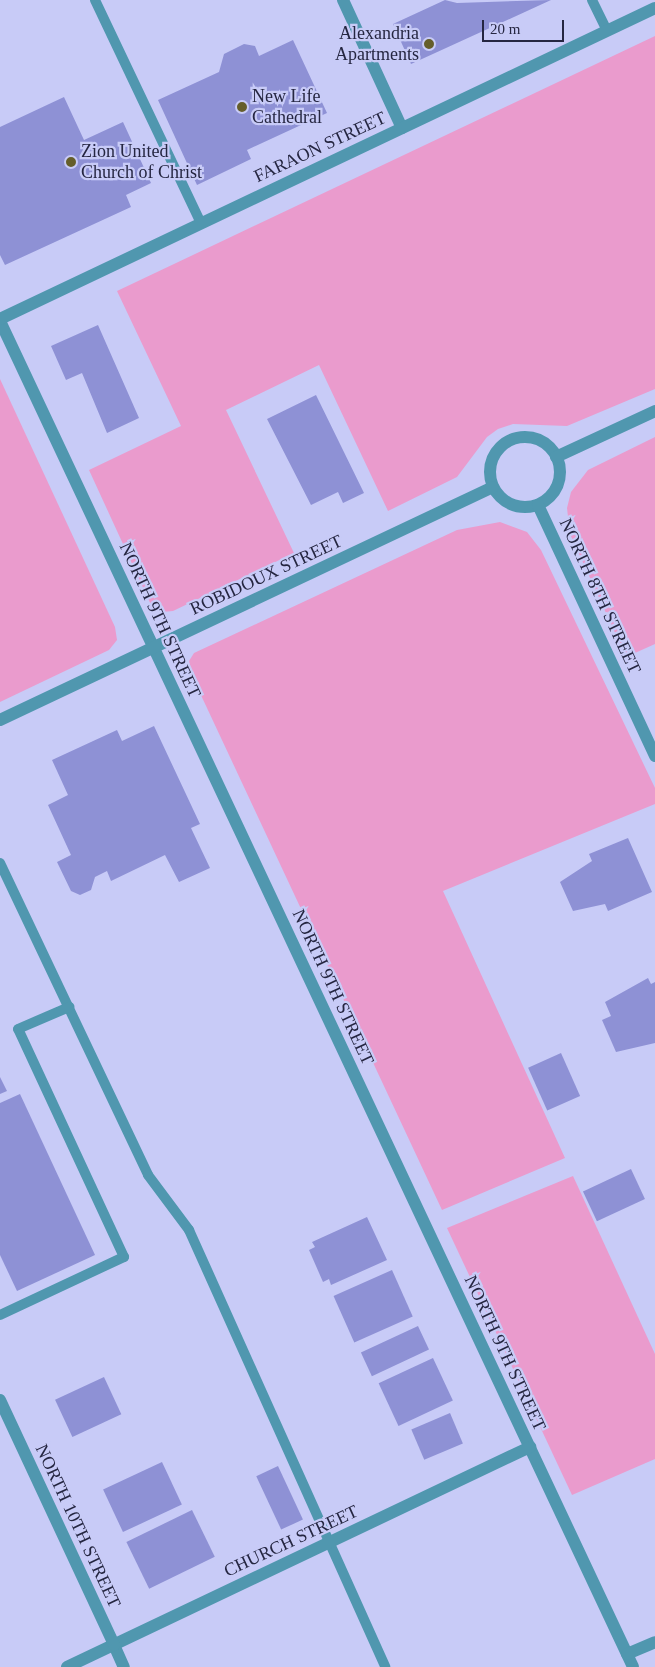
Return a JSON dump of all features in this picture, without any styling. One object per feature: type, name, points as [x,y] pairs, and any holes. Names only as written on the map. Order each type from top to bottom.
[{"type":"street","points":[[343,0],[402,128]]},
{"type":"street","name":"FARAON STREET","points":[[0,320],[655,8]]},
{"type":"street","name":"NORTH 9TH STREET","points":[[0,320],[633,1667]]},
{"type":"street","points":[[556,457],[655,411]]},
{"type":"street","points":[[536,438],[556,457],[558,486],[538,505],[517,508],[501,499],[493,487],[489,464],[505,443],[536,438]]},
{"type":"street","name":"ROBIDOUX STREET","points":[[0,720],[493,487]]},
{"type":"street","name":"NORTH 8TH STREET","points":[[538,505],[655,756]]},
{"type":"street","name":"NORTH 10TH STREET","points":[[0,1400],[124,1667]]},
{"type":"street","name":"CHURCH STREET","points":[[67,1667],[530,1447]]},
{"type":"street","points":[[627,1654],[655,1642]]},
{"type":"lane","points":[[95,0],[201,223]]},
{"type":"lane","points":[[592,0],[606,31]]},
{"type":"lane","points":[[0,864],[148,1174],[190,1230],[328,1543],[385,1667]]},
{"type":"lane","points":[[0,1315],[124,1257],[18,1029],[69,1007]]},
{"type":"shaded area","points":[[655,36],[655,389],[567,426],[513,424],[498,429],[487,437],[457,477],[388,511],[319,365],[226,410],[294,553],[173,611],[162,612],[151,605],[89,470],[181,426],[117,291]]},
{"type":"shaded area","points":[[0,379],[115,627],[117,640],[109,650],[0,702]]},
{"type":"shaded area","points":[[655,437],[655,644],[626,657],[570,534],[567,508],[571,492],[588,470]]},
{"type":"shaded area","points":[[500,522],[527,532],[541,550],[655,788],[655,804],[443,891],[565,1158],[442,1210],[192,676],[189,661],[194,653],[457,530]]},
{"type":"shaded area","points":[[573,1176],[655,1354],[655,1459],[572,1495],[447,1228]]},
{"type":"building","name":"Alexandria Apartments","points":[[445,0],[457,3],[551,0],[411,64],[393,24]]},
{"type":"building","name":"New Life Cathedral","points":[[293,40],[327,113],[247,150],[251,159],[197,185],[158,100],[219,72],[224,54],[244,44],[255,46],[259,56]]},
{"type":"building","name":"Zion United Church of Christ","points":[[64,97],[84,140],[123,122],[151,183],[126,195],[131,207],[5,265],[0,255],[0,127]]},
{"type":"building","points":[[98,325],[139,418],[107,433],[82,373],[66,380],[51,346]]},
{"type":"building","points":[[316,395],[364,493],[343,503],[338,492],[311,505],[267,419]]},
{"type":"building","points":[[154,726],[200,824],[191,828],[210,868],[179,882],[165,855],[111,881],[107,871],[95,877],[91,890],[80,895],[71,891],[57,862],[71,855],[48,805],[68,795],[52,760],[117,730],[122,741]]},
{"type":"building","points":[[628,838],[652,892],[608,911],[605,904],[573,911],[560,882],[592,861],[589,854]]},
{"type":"building","points":[[648,978],[651,984],[655,982],[655,1043],[616,1052],[602,1020],[611,1016],[605,1002]]},
{"type":"building","points":[[561,1053],[580,1096],[547,1111],[528,1068]]},
{"type":"building","points":[[0,1077],[7,1091],[0,1094]]},
{"type":"building","points":[[20,1094],[95,1255],[17,1291],[0,1255],[0,1103]]},
{"type":"building","points":[[631,1169],[645,1199],[597,1221],[583,1191]]},
{"type":"building","points":[[367,1217],[387,1260],[331,1285],[329,1279],[323,1282],[309,1250],[315,1247],[312,1242]]},
{"type":"building","points":[[392,1270],[413,1317],[354,1343],[334,1296]]},
{"type":"building","points":[[418,1326],[429,1350],[372,1376],[361,1353]]},
{"type":"building","points":[[433,1358],[453,1401],[398,1426],[379,1383]]},
{"type":"building","points":[[104,1377],[121,1414],[72,1437],[55,1400]]},
{"type":"building","points":[[450,1413],[463,1443],[424,1460],[411,1429]]},
{"type":"building","points":[[162,1462],[182,1505],[123,1532],[103,1489]]},
{"type":"building","points":[[278,1466],[303,1519],[281,1530],[256,1476]]},
{"type":"building","points":[[192,1510],[215,1557],[149,1589],[126,1542]]},
{"type":"place","name":"Alexandria Apartments","points":[[429,44]]},
{"type":"place","name":"New Life Cathedral","points":[[242,107]]},
{"type":"place","name":"Zion United Church of Christ","points":[[71,162]]}]
